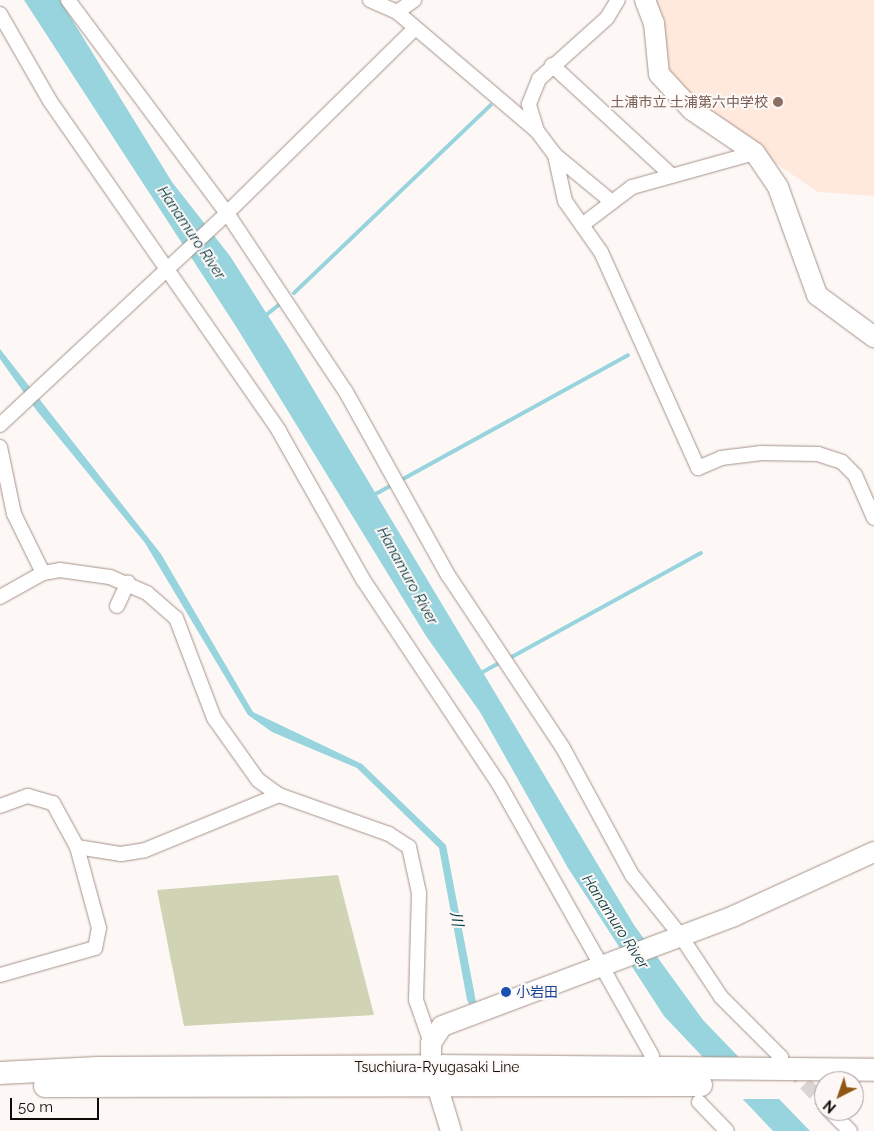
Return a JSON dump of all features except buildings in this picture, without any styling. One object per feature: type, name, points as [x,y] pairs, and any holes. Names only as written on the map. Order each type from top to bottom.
[{"type":"main road","name":"Tsuchiura-Ryugasaki Line","points":[[0,1073],[98,1068],[431,1066],[698,1086]]},
{"type":"main road","name":"Tsuchiura-Ryugasaki Line","points":[[0,1088],[189,1084],[438,1087],[698,1086],[787,1071],[874,1070]]},
{"type":"main road","name":"Tsuchiura-Ryugasaki Line","points":[[787,1071],[814,1082]]},
{"type":"street","points":[[68,0],[227,213],[346,392],[448,575],[563,748],[632,875],[721,997],[787,1071]]},
{"type":"street","points":[[370,0],[397,12],[536,131],[555,155],[612,202]]},
{"type":"street","points":[[397,12],[414,0]]},
{"type":"street","points":[[536,131],[529,104],[539,79],[552,65],[607,18],[618,0]]},
{"type":"street","points":[[645,0],[654,23],[659,74],[673,94],[756,153],[778,186],[817,295],[874,337]]},
{"type":"street","points":[[0,14],[50,101],[278,431],[364,582],[499,784],[606,963],[652,1056]]},
{"type":"street","points":[[0,425],[227,213],[415,28]]},
{"type":"street","points":[[552,65],[671,175]]},
{"type":"street","points":[[582,225],[632,187],[756,153]]},
{"type":"street","points":[[555,155],[565,201],[601,252],[698,468],[722,458],[760,453],[818,454],[842,462],[855,475],[874,518]]},
{"type":"street","points":[[0,447],[14,514],[43,573]]},
{"type":"street","points":[[0,597],[43,573],[60,570],[128,582],[176,618],[196,681],[214,718],[258,780],[279,795],[389,834],[409,847],[419,893],[416,1000],[431,1043],[431,1066],[451,1131]]},
{"type":"street","points":[[117,606],[128,582]]},
{"type":"street","points":[[77,846],[121,854],[145,850],[279,795]]},
{"type":"street","points":[[0,806],[28,796],[53,803],[77,846],[99,928],[95,948],[0,975]]},
{"type":"street","points":[[431,1043],[436,1033],[451,1021],[734,916],[874,852]]},
{"type":"street","points":[[698,1086],[727,1131]]},
{"type":"street","points":[[840,1121],[850,1131]]},
{"type":"shaded area","name":"土浦市立 土浦第六中学校","points":[[643,0],[874,0],[874,196],[818,192],[673,94]]},
{"type":"green space","points":[[338,875],[374,1015],[184,1026],[157,890]]},
{"type":"water","name":"Hanamuro River","points":[[24,0],[60,0],[172,182],[230,256],[288,347],[634,925],[703,1020],[810,1131],[773,1131],[664,1016],[568,868],[480,712],[426,636],[237,328]]},
{"type":"water","name":"川","points":[[0,349],[161,554],[253,712],[362,764],[446,845],[476,1002],[469,1004],[467,1000],[439,848],[357,768],[272,732],[248,715],[145,543],[37,411],[0,359]]},
{"type":"pier","points":[[742,1057],[782,1099],[738,1099],[700,1058]]},
{"type":"waterway","points":[[294,293],[491,105]]},
{"type":"waterway","points":[[265,316],[281,303]]},
{"type":"waterway","points":[[372,496],[628,355]]},
{"type":"waterway","points":[[508,659],[701,553]]},
{"type":"waterway","points":[[479,674],[501,662]]},
{"type":"tunnel","points":[[791,1068],[814,1093]]},
{"type":"place","name":"土浦市立 土浦第六中学校","points":[[778,102]]},
{"type":"place","name":"小岩田","points":[[506,992]]}]
